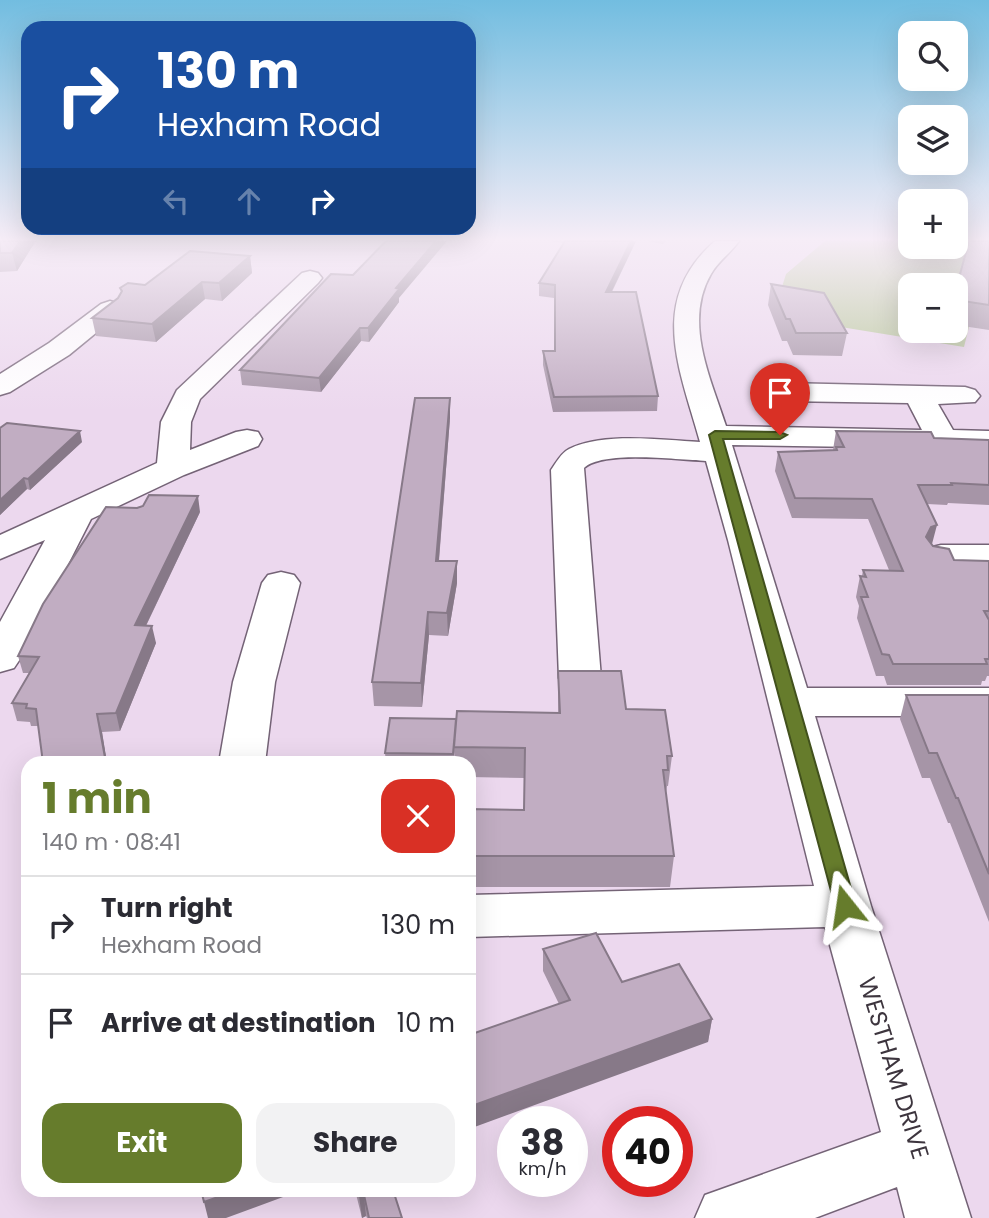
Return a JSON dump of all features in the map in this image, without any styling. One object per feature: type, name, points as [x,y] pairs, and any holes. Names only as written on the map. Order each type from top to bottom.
[{"type":"street","points":[[173,468],[176,422],[187,396],[289,298]]},
{"type":"street","name":"WESTHAM DRIVE","points":[[687,298],[683,320],[688,351],[717,443],[845,906],[938,1218]]},
{"type":"street","points":[[0,386],[60,349],[110,309]]},
{"type":"street","points":[[783,392],[965,396]]},
{"type":"street","points":[[918,395],[942,437]]},
{"type":"street","points":[[580,678],[567,470],[582,454],[717,443],[942,437],[989,440]]},
{"type":"street","points":[[0,548],[173,468],[247,439]]},
{"type":"street","points":[[0,659],[77,513]]},
{"type":"street","points":[[941,556],[989,556]]},
{"type":"street","points":[[243,756],[254,682],[281,583]]},
{"type":"street","points":[[789,702],[989,702]]},
{"type":"street","points":[[476,916],[845,906]]},
{"type":"street","points":[[728,1218],[918,1149]]},
{"type":"green space","points":[[779,298],[898,298],[898,336],[773,316]]},
{"type":"green space","points":[[968,298],[976,298],[968,331]]},
{"type":"green space","points":[[939,343],[965,343],[964,347]]},
{"type":"building","points":[[118,298],[183,298],[152,324],[92,318]]},
{"type":"building","points":[[308,298],[392,298],[368,328],[360,328],[319,378],[240,370]]},
{"type":"building","points":[[555,298],[637,298],[658,396],[554,397],[543,351],[555,351]]},
{"type":"building","points":[[777,298],[827,298],[847,333],[796,333],[790,319],[786,319]]},
{"type":"building","points":[[968,298],[989,298],[989,305],[968,302]]},
{"type":"building","points":[[415,398],[450,398],[436,561],[457,561],[447,613],[428,612],[421,683],[372,682]]},
{"type":"building","points":[[7,423],[80,431],[28,479],[24,478],[0,500],[0,428]]},
{"type":"building","points":[[836,431],[931,432],[934,438],[989,440],[989,485],[918,485],[937,525],[931,527],[926,537],[933,546],[949,549],[954,560],[989,561],[989,611],[984,611],[989,620],[989,659],[985,659],[987,664],[893,664],[889,655],[882,654],[861,597],[868,597],[860,576],[866,577],[863,570],[903,571],[872,499],[795,498],[778,452],[837,450],[836,447],[844,447]]},
{"type":"building","points":[[149,495],[198,496],[135,625],[152,626],[116,713],[97,714],[105,756],[42,756],[36,709],[26,708],[27,704],[12,703],[39,657],[18,656],[43,604],[106,507],[143,506]]},
{"type":"building","points":[[558,671],[621,671],[626,709],[665,710],[672,756],[667,756],[668,770],[663,770],[674,856],[476,856],[476,809],[524,810],[525,748],[454,747],[457,711],[560,713]]},
{"type":"building","points":[[906,695],[989,695],[989,874],[958,798],[937,753],[929,753]]},
{"type":"building","points":[[390,718],[456,719],[453,754],[385,753]]},
{"type":"building","points":[[596,933],[622,982],[679,964],[712,1019],[476,1104],[476,1033],[570,1000],[543,949]]},
{"type":"building","points":[[203,1197],[218,1197],[204,1202]]},
{"type":"building","points":[[364,1197],[395,1197],[402,1218],[369,1218]]},
{"type":"route","points":[[780,435],[715,435],[845,906]]}]
